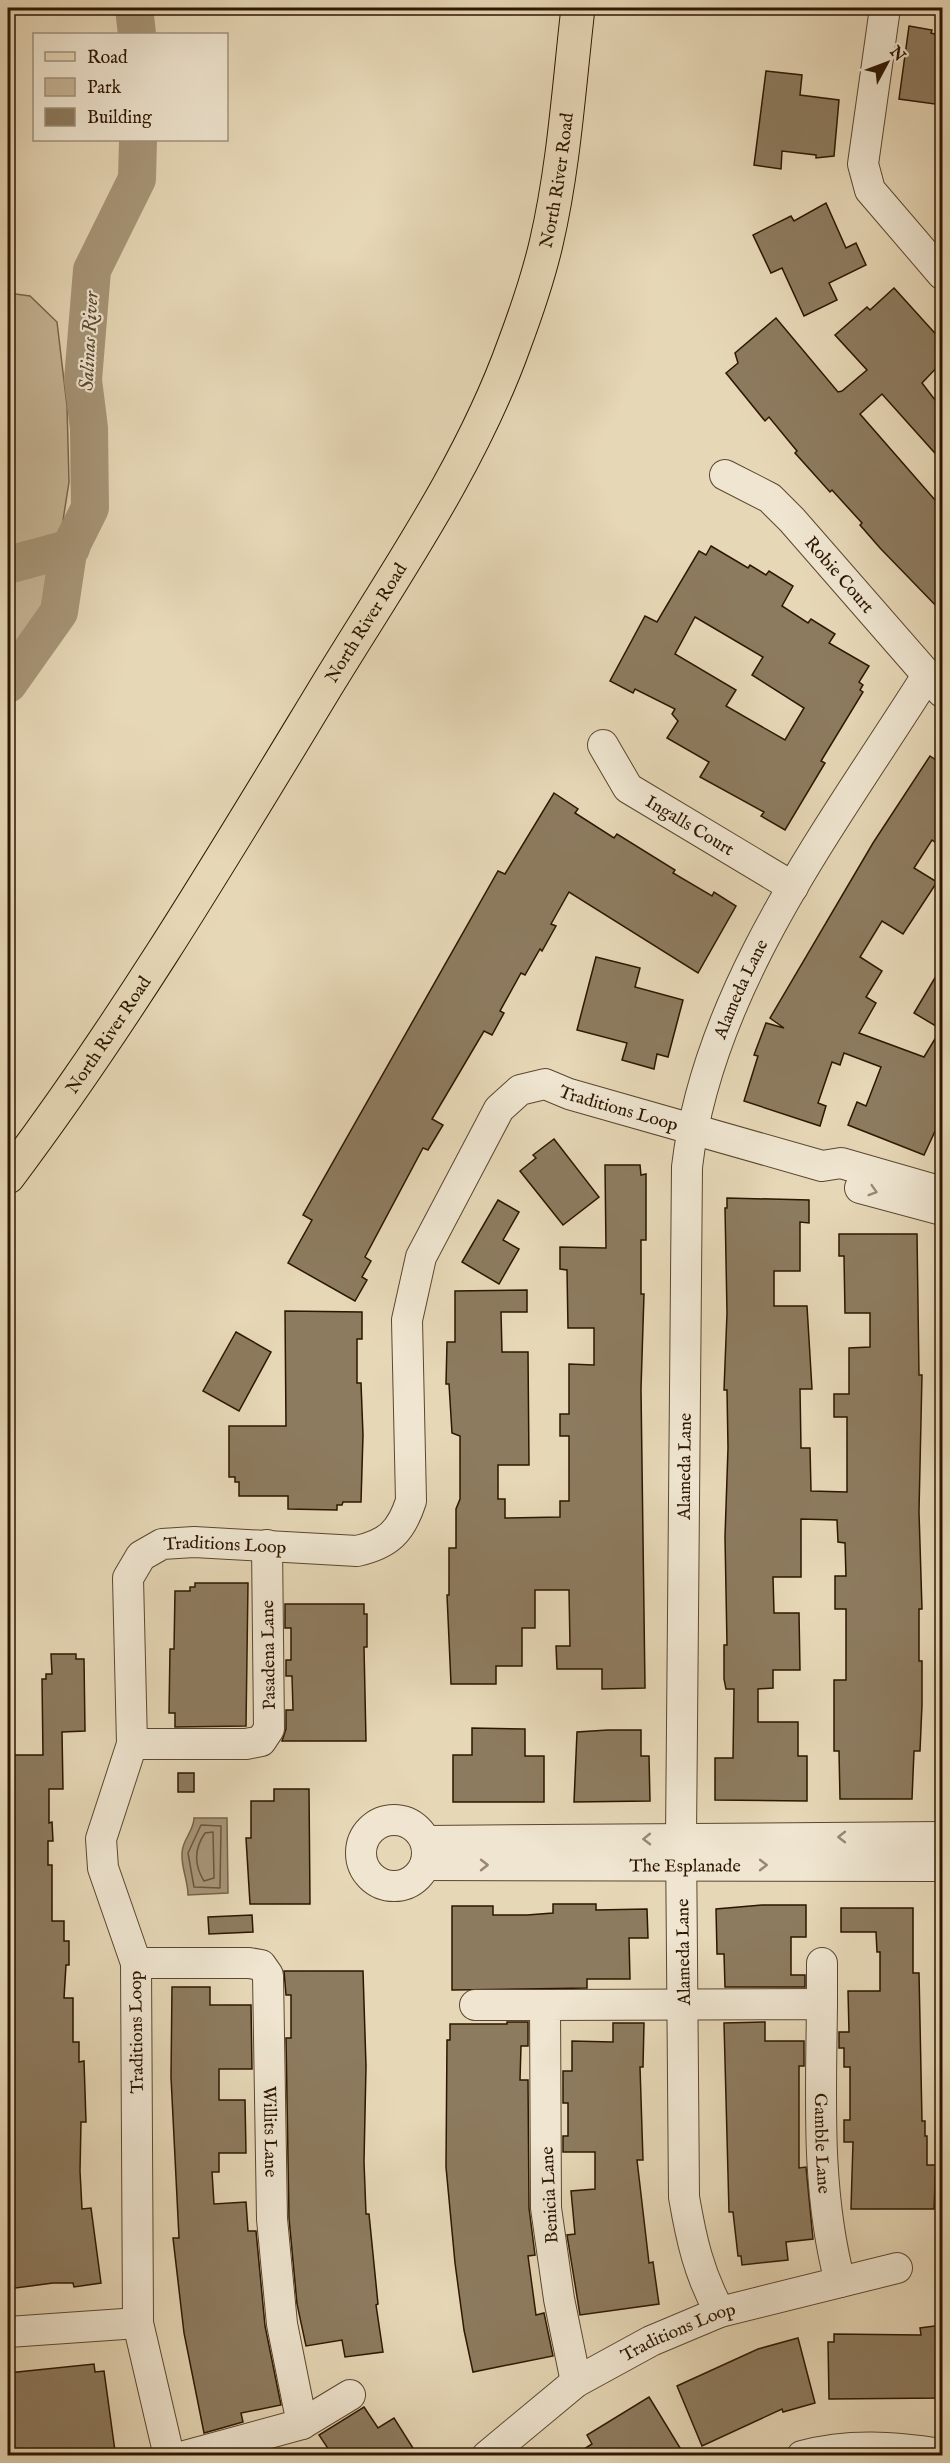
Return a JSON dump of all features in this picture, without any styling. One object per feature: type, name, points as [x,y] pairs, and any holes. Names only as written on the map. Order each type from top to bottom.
[{"type":"main road","name":"North River Road","points":[[8,1177],[51,1120],[211,876],[432,513],[479,426],[514,347],[546,244],[561,155],[578,8]]},
{"type":"street","points":[[885,8],[863,164],[866,180],[870,190],[942,274]]},
{"type":"street","name":"Robie Court","points":[[725,475],[748,485],[778,506],[935,683]]},
{"type":"street","name":"Alameda Lane","points":[[720,2312],[706,2288],[691,2241],[684,2197],[681,1852],[687,1167],[691,1129],[731,1002],[793,887],[935,683]]},
{"type":"street","name":"Ingalls Court","points":[[603,745],[628,788],[793,887]]},
{"type":"street","name":"Traditions Loop","points":[[169,2456],[138,2323],[136,1963],[103,1868],[101,1839],[132,1744],[128,1578],[141,1556],[162,1544],[267,1545],[357,1551],[380,1546],[405,1518],[411,1501],[407,1320],[422,1257],[499,1109],[520,1090],[545,1084],[822,1166],[841,1163],[942,1192]]},
{"type":"street","name":"Traditions Loop","points":[[822,1166],[836,1180],[942,1210]]},
{"type":"street","name":"Pasadena Lane","points":[[132,1744],[246,1744],[261,1741],[269,1729],[267,1545]]},
{"type":"street","points":[[891,1837],[891,1866]]},
{"type":"street","name":"The Esplanade","points":[[426,1853],[681,1852],[891,1837],[942,1837]]},
{"type":"street","name":"The Esplanade","points":[[681,1852],[891,1866],[942,1866]]},
{"type":"street","name":"Willits Lane","points":[[136,1963],[249,1963],[261,1965],[268,1975],[272,2218],[282,2324],[302,2424]]},
{"type":"street","name":"Gamble Lane","points":[[822,1963],[820,2131],[822,2187],[831,2247],[840,2282]]},
{"type":"street","points":[[475,2005],[822,2004]]},
{"type":"street","name":"Benicia Lane","points":[[545,2005],[546,2208],[559,2299],[576,2382]]},
{"type":"street","name":"Traditions Loop","points":[[487,2456],[576,2382],[651,2341],[720,2312],[897,2268]]},
{"type":"street","points":[[8,2332],[138,2323]]},
{"type":"street","points":[[185,2456],[302,2424],[350,2395]]},
{"type":"street","points":[[802,2456],[824,2450],[871,2446],[942,2454]]},
{"type":"green space","points":[[8,293],[30,296],[57,322],[67,406],[69,482],[49,610],[8,671]]},
{"type":"water","points":[[194,1818],[227,1818],[228,1893],[188,1895],[182,1853]]},
{"type":"building","points":[[909,26],[932,30],[931,33],[942,36],[942,105],[899,99]]},
{"type":"building","points":[[766,71],[802,75],[800,95],[839,100],[834,156],[816,158],[816,155],[782,151],[781,169],[754,165]]},
{"type":"building","points":[[826,203],[846,248],[856,243],[866,265],[829,283],[837,300],[804,316],[782,268],[771,273],[753,235],[791,216],[794,221]]},
{"type":"building","points":[[894,288],[942,341],[942,362],[922,383],[942,409],[942,461],[882,394],[860,414],[942,508],[942,612],[880,548],[860,525],[862,523],[795,453],[797,451],[769,417],[765,421],[726,373],[738,363],[735,353],[776,318],[838,392],[842,391],[867,370],[835,335],[867,307],[870,310]]},
{"type":"building","points":[[711,546],[748,568],[750,565],[766,575],[769,571],[793,586],[782,606],[808,623],[811,619],[835,634],[829,643],[869,666],[859,682],[863,685],[860,690],[863,692],[821,761],[825,763],[785,830],[761,816],[764,812],[700,777],[709,762],[667,738],[678,721],[672,714],[675,709],[635,689],[633,693],[610,681],[645,616],[657,622],[699,551],[706,555]],"holes":[[[695,617],[763,657],[752,675],[804,708],[785,740],[726,706],[736,690],[675,654]]]},
{"type":"building","points":[[930,756],[942,764],[942,847],[932,840],[914,868],[937,882],[903,934],[882,921],[860,957],[882,971],[866,997],[876,1003],[859,1033],[924,1057],[941,1029],[914,1013],[942,966],[942,1116],[924,1155],[848,1125],[857,1102],[866,1106],[881,1067],[844,1053],[840,1065],[832,1062],[818,1103],[826,1106],[820,1126],[744,1101],[758,1056],[754,1055],[766,1023],[784,1028],[770,1018],[873,843]]},
{"type":"building","points":[[554,793],[578,809],[575,813],[614,838],[617,834],[675,870],[673,873],[712,896],[714,892],[736,906],[698,973],[569,892],[551,924],[556,926],[525,975],[521,973],[500,1011],[504,1013],[492,1035],[484,1031],[432,1119],[443,1125],[428,1150],[423,1148],[365,1257],[371,1261],[362,1277],[367,1280],[355,1301],[288,1263],[312,1220],[303,1215],[498,871],[505,874]]},
{"type":"building","points":[[596,957],[640,968],[635,987],[683,1000],[668,1057],[657,1054],[654,1069],[622,1060],[627,1043],[577,1030]]},
{"type":"building","points":[[554,1139],[599,1197],[563,1225],[520,1171],[536,1158],[533,1155]]},
{"type":"building","points":[[605,1165],[640,1165],[641,1175],[646,1174],[646,1240],[641,1240],[641,1294],[644,1294],[641,1389],[645,1688],[602,1689],[602,1669],[557,1669],[556,1646],[570,1646],[569,1590],[535,1590],[535,1628],[522,1628],[522,1666],[496,1666],[496,1684],[451,1684],[447,1595],[449,1595],[449,1548],[456,1548],[456,1509],[460,1499],[460,1436],[452,1433],[449,1384],[446,1384],[447,1342],[455,1342],[455,1291],[527,1290],[527,1312],[501,1312],[502,1352],[528,1352],[529,1465],[498,1465],[498,1499],[505,1499],[505,1518],[560,1517],[560,1501],[569,1501],[569,1436],[560,1436],[560,1414],[569,1414],[569,1364],[594,1365],[594,1328],[568,1328],[567,1270],[560,1269],[560,1247],[606,1248]]},
{"type":"building","points":[[727,1198],[809,1200],[809,1223],[800,1222],[800,1271],[774,1271],[774,1306],[807,1306],[812,1389],[800,1389],[801,1448],[810,1448],[811,1491],[847,1492],[847,1417],[834,1417],[834,1394],[849,1394],[849,1348],[870,1347],[870,1313],[845,1313],[844,1256],[839,1256],[839,1234],[917,1234],[919,1375],[922,1375],[919,1512],[922,1609],[919,1609],[919,1661],[922,1661],[922,1705],[920,1751],[914,1751],[912,1799],[840,1799],[839,1751],[834,1751],[834,1680],[846,1680],[846,1609],[835,1609],[835,1576],[846,1576],[845,1543],[838,1542],[837,1520],[801,1519],[801,1577],[773,1577],[774,1613],[799,1613],[800,1670],[773,1670],[773,1688],[758,1689],[758,1722],[798,1722],[798,1756],[807,1756],[807,1801],[715,1800],[715,1758],[733,1758],[734,1689],[726,1689],[724,1679],[724,1645],[727,1645],[725,1537],[728,1448],[727,1390],[724,1390],[727,1313],[725,1208],[727,1208]]},
{"type":"building","points":[[498,1200],[519,1212],[503,1240],[519,1249],[499,1284],[462,1262]]},
{"type":"building","points":[[285,1311],[362,1312],[362,1339],[357,1339],[357,1383],[361,1383],[363,1435],[361,1502],[343,1502],[342,1505],[337,1505],[337,1510],[288,1509],[288,1496],[239,1496],[239,1482],[235,1482],[235,1477],[229,1477],[229,1426],[286,1426]]},
{"type":"building","points":[[236,1332],[271,1352],[239,1411],[203,1391]]},
{"type":"building","points":[[195,1583],[248,1583],[246,1726],[175,1727],[175,1713],[169,1713],[170,1649],[174,1649],[175,1591],[190,1591],[190,1587],[195,1587]]},
{"type":"building","points":[[285,1604],[364,1604],[364,1614],[367,1614],[367,1647],[364,1647],[366,1741],[282,1741],[286,1729],[286,1710],[293,1710],[292,1676],[286,1676],[286,1660],[291,1660],[291,1628],[285,1628]]},
{"type":"building","points":[[51,1654],[76,1654],[76,1659],[84,1659],[85,1731],[62,1732],[63,1789],[49,1789],[49,1823],[52,1822],[53,1841],[48,1841],[48,1865],[52,1865],[52,1921],[64,1921],[64,1941],[69,1941],[69,1965],[66,1965],[64,1998],[73,1998],[73,2042],[79,2042],[79,2062],[84,2061],[86,2122],[81,2122],[82,2209],[91,2208],[101,2283],[74,2287],[73,2283],[53,2283],[8,2289],[8,2214],[11,2213],[8,2152],[10,2151],[8,1755],[43,1755],[42,1679],[46,1679],[46,1674],[52,1674]]},
{"type":"building","points":[[472,1728],[525,1729],[525,1756],[544,1756],[544,1802],[453,1802],[453,1755],[472,1755]]},
{"type":"building","points":[[641,1730],[641,1756],[649,1756],[650,1801],[574,1802],[577,1732]]},
{"type":"building","points":[[178,1773],[194,1773],[194,1792],[178,1792]]},
{"type":"building","points":[[274,1789],[309,1789],[310,1904],[250,1904],[246,1838],[251,1838],[251,1801],[274,1801]]},
{"type":"building","points":[[553,1904],[596,1904],[596,1910],[647,1909],[648,1938],[629,1938],[630,1979],[587,1979],[587,1988],[452,1990],[452,1906],[493,1906],[493,1915],[527,1915],[553,1913]]},
{"type":"building","points":[[762,1905],[806,1905],[806,1937],[791,1937],[791,1975],[805,1975],[805,1987],[725,1987],[724,1954],[717,1954],[716,1909]]},
{"type":"building","points":[[841,1908],[913,1908],[913,1973],[919,1973],[922,2121],[925,2121],[925,2136],[927,2136],[927,2165],[936,2165],[934,2209],[851,2209],[853,2142],[844,2142],[844,2120],[850,2120],[850,2067],[844,2067],[844,2048],[839,2048],[839,2032],[849,2032],[848,1991],[880,1991],[880,1952],[877,1952],[876,1932],[841,1932]]},
{"type":"building","points":[[252,1915],[253,1932],[209,1934],[208,1917]]},
{"type":"building","points":[[284,1971],[363,1971],[366,2066],[364,2162],[366,2214],[369,2214],[378,2304],[376,2305],[383,2352],[345,2357],[342,2340],[306,2346],[297,2304],[289,2218],[286,2038],[291,2038],[291,1995],[286,1995]]},
{"type":"building","points":[[172,1987],[210,1987],[210,2005],[251,2005],[252,2069],[219,2069],[219,2100],[245,2100],[246,2153],[219,2153],[219,2172],[212,2172],[214,2204],[246,2202],[248,2231],[256,2231],[265,2326],[281,2405],[241,2413],[243,2422],[204,2433],[184,2333],[173,2238],[179,2238],[171,2077]]},
{"type":"building","points":[[507,2022],[528,2022],[528,2046],[521,2046],[520,2080],[528,2080],[529,2208],[535,2255],[528,2256],[536,2315],[544,2313],[553,2356],[473,2372],[464,2330],[455,2263],[446,2167],[447,2040],[450,2040],[450,2024],[507,2024]]},
{"type":"building","points":[[765,2022],[765,2041],[804,2041],[804,2066],[799,2066],[799,2168],[806,2167],[813,2239],[786,2242],[788,2260],[742,2265],[741,2256],[738,2256],[733,2212],[729,2212],[724,2023]]},
{"type":"building","points":[[613,2023],[644,2023],[643,2067],[640,2067],[643,2160],[637,2160],[649,2263],[653,2262],[659,2304],[580,2315],[567,2235],[575,2234],[571,2191],[595,2189],[595,2152],[563,2152],[563,2136],[568,2136],[568,2103],[563,2103],[563,2071],[572,2071],[572,2041],[613,2042]]},
{"type":"building","points":[[942,2325],[942,2398],[829,2399],[828,2342],[834,2342],[834,2334],[921,2335],[920,2328]]},
{"type":"building","points":[[798,2338],[815,2403],[783,2412],[782,2409],[702,2446],[677,2386],[758,2349]]},
{"type":"building","points":[[94,2364],[95,2372],[104,2371],[115,2451],[65,2456],[8,2456],[8,2373]]},
{"type":"building","points":[[649,2397],[685,2456],[573,2456],[592,2444],[587,2435]]},
{"type":"building","points":[[364,2407],[378,2428],[394,2418],[418,2456],[333,2456],[319,2435]]},
{"type":"waterway","name":"Salinas River","points":[[134,8],[137,33]]},
{"type":"waterway","name":"Salinas River","points":[[8,684],[59,612],[68,552],[90,508],[89,428],[83,380],[92,270],[137,179],[138,141]]},
{"type":"waterway","name":"Salinas River","points":[[8,565],[71,548]]}]
